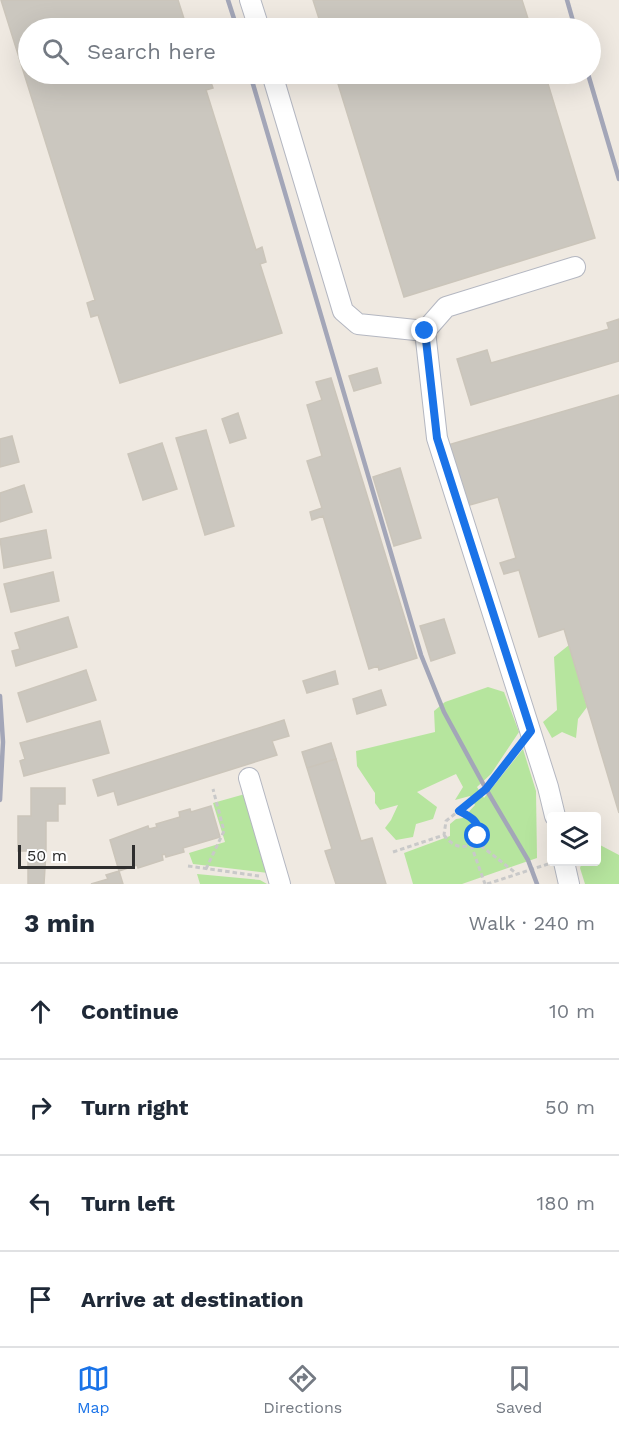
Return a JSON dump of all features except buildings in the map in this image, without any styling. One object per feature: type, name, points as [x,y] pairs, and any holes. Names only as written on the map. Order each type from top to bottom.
[{"type":"street","points":[[250,0],[256,18]]},
{"type":"street","points":[[275,84],[343,311],[358,324],[425,331]]},
{"type":"street","points":[[554,812],[531,731],[437,438],[425,331],[446,307],[575,267]]},
{"type":"street","points":[[249,778],[280,881]]},
{"type":"street","points":[[565,866],[569,884]]},
{"type":"path","points":[[444,835],[446,821],[486,789],[531,731]]},
{"type":"path","points":[[206,869],[224,831],[213,789]]},
{"type":"path","points":[[444,835],[454,846],[465,847],[475,841],[477,824],[474,819],[459,811]]},
{"type":"path","points":[[393,852],[444,835]]},
{"type":"path","points":[[475,841],[517,874]]},
{"type":"path","points":[[471,845],[486,884],[547,864]]},
{"type":"path","points":[[188,866],[280,881]]},
{"type":"green space","points":[[569,645],[587,707],[578,719],[576,738],[562,732],[552,738],[543,722],[557,710],[554,657]]},
{"type":"green space","points":[[488,687],[504,692],[519,732],[491,774],[477,787],[484,798],[523,749],[536,791],[537,858],[462,884],[413,884],[404,853],[450,836],[450,824],[456,819],[463,818],[475,805],[470,796],[455,800],[463,787],[456,774],[417,792],[437,807],[433,819],[416,824],[413,837],[396,840],[385,828],[398,805],[380,810],[375,803],[375,793],[357,766],[356,751],[435,732],[434,711],[445,702]]},
{"type":"green space","points":[[245,794],[268,873],[193,864],[189,853],[225,842],[213,803]]},
{"type":"green space","points":[[601,846],[619,855],[619,884],[585,884],[581,866],[601,866]]},
{"type":"green space","points":[[197,874],[260,880],[267,884],[200,884]]},
{"type":"railway","points":[[228,0],[234,18]]},
{"type":"railway","points":[[567,0],[572,18]]},
{"type":"railway","points":[[253,84],[421,655],[444,712],[528,860],[537,884]]},
{"type":"railway","points":[[591,84],[619,179]]},
{"type":"railway","points":[[0,696],[3,742],[0,800]]},
{"type":"route","points":[[425,331],[437,438],[531,731],[486,789],[459,811],[474,819],[478,836]]}]
